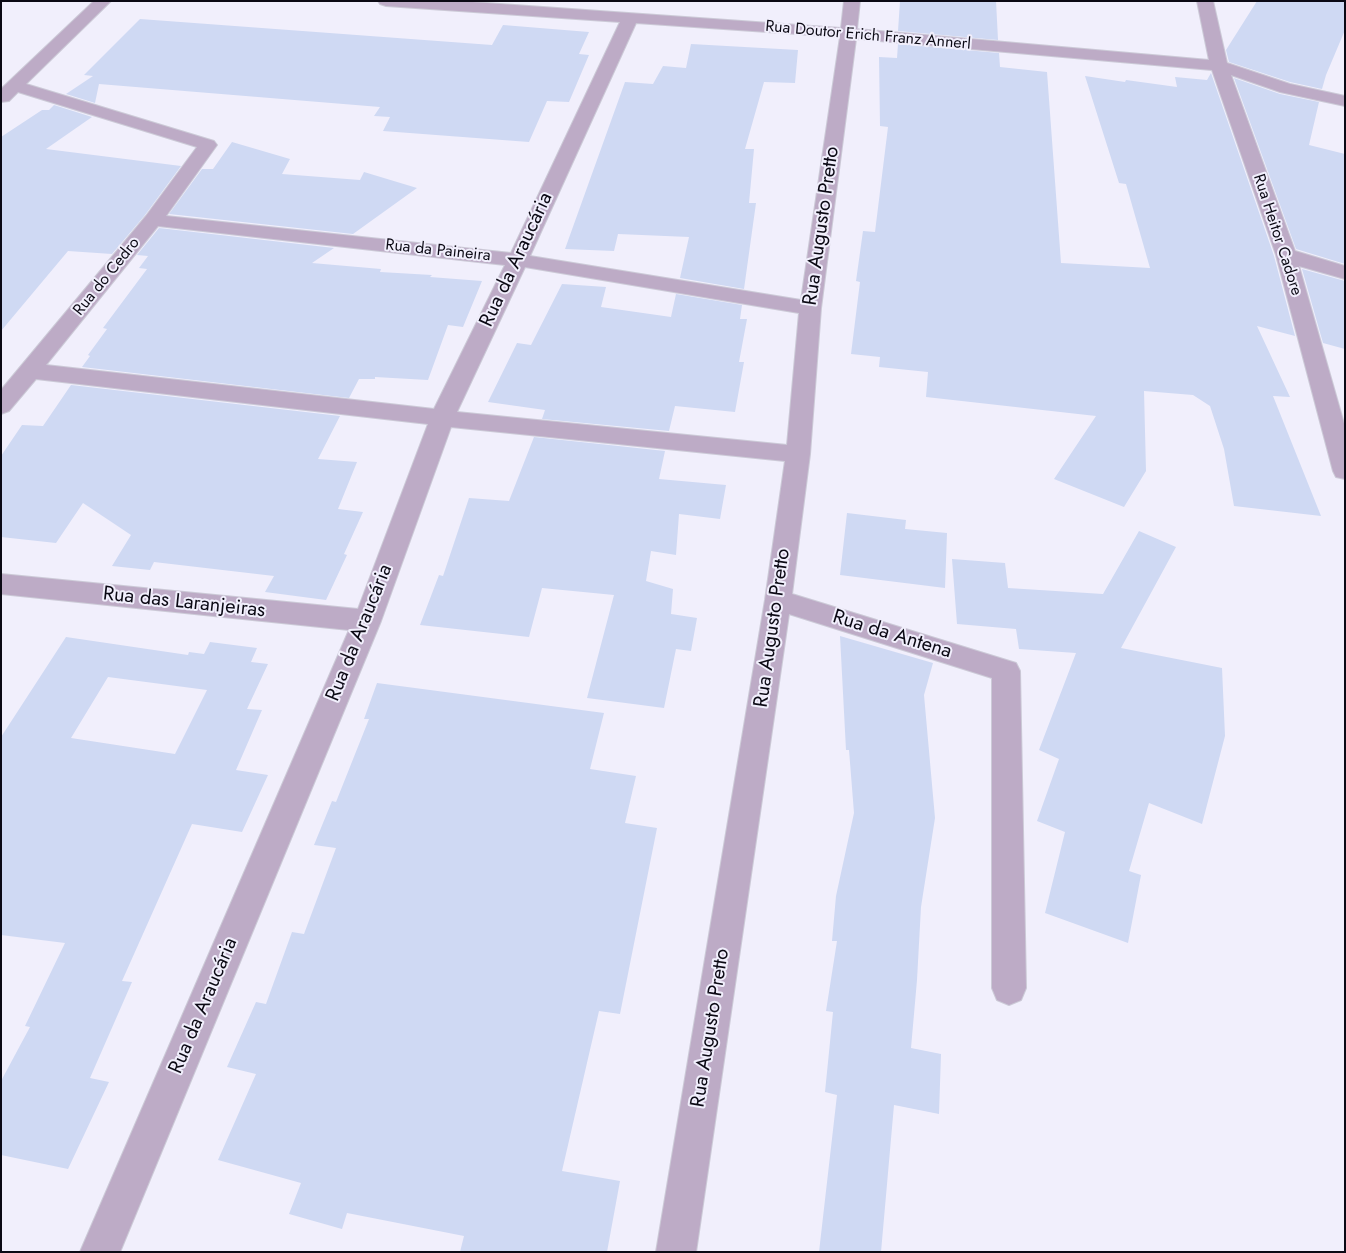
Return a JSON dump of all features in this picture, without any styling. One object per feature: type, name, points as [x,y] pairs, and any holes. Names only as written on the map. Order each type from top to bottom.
[{"type":"street","points":[[1,98],[103,1]]},
{"type":"street","name":"Rua Doutor Erich Franz Annerl","points":[[386,1],[849,33],[1219,66],[1286,88],[1345,101]]},
{"type":"street","name":"Rua Augusto Pretto","points":[[676,1252],[778,600],[798,454],[810,308],[852,1]]},
{"type":"street","name":"Rua Heitor Cadore","points":[[1205,1],[1219,66],[1286,255],[1345,471]]},
{"type":"street","name":"Rua da Araucária","points":[[100,1252],[367,621],[442,418],[518,260],[630,18]]},
{"type":"street","name":"Rua do Cedro","points":[[1,406],[153,220],[208,145],[15,86]]},
{"type":"street","name":"Rua da Paineira","points":[[153,220],[518,260],[810,308]]},
{"type":"street","points":[[1286,255],[1345,273]]},
{"type":"street","points":[[31,371],[442,418],[798,454]]},
{"type":"street","name":"Rua das Laranjeiras","points":[[1,584],[367,621]]},
{"type":"street","name":"Rua da Antena","points":[[778,600],[1006,671],[1009,988]]},
{"type":"building","points":[[900,1],[996,1],[998,40],[898,31]]},
{"type":"building","points":[[1257,1],[1345,1],[1345,30],[1322,89],[1290,82],[1229,62],[1226,50]]},
{"type":"building","points":[[140,19],[492,45],[503,25],[589,32],[579,54],[589,55],[569,102],[547,101],[529,142],[383,131],[390,117],[374,116],[380,107],[99,84],[95,103],[66,94],[93,76],[84,75]]},
{"type":"building","points":[[691,44],[798,50],[795,83],[764,82],[745,149],[754,149],[749,203],[756,203],[744,289],[680,278],[689,237],[618,234],[614,251],[565,249],[625,82],[653,84],[663,66],[686,68]]},
{"type":"building","points":[[898,44],[999,53],[1000,67],[1047,72],[1061,263],[1150,268],[1126,184],[1119,183],[1085,76],[1177,87],[1175,77],[1207,80],[1211,73],[1274,256],[1295,336],[1257,326],[1290,397],[1273,396],[1321,516],[1234,506],[1224,449],[1210,406],[1193,395],[1144,391],[1146,471],[1124,507],[1054,479],[1096,416],[926,397],[928,372],[879,367],[880,357],[851,354],[860,282],[856,281],[863,231],[875,232],[888,127],[880,126],[879,57],[897,58]]},
{"type":"building","points":[[1234,78],[1280,94],[1319,102],[1309,145],[1345,154],[1345,264],[1296,249]]},
{"type":"building","points":[[54,105],[92,117],[46,149],[181,166],[145,215],[112,254],[68,251],[1,331],[1,137],[42,110],[49,110]]},
{"type":"building","points":[[232,142],[290,159],[282,174],[360,180],[364,172],[417,188],[353,234],[169,214],[202,169],[213,169]]},
{"type":"building","points":[[159,228],[334,248],[312,263],[381,269],[380,272],[432,275],[430,277],[482,281],[463,327],[448,325],[428,380],[375,377],[375,379],[359,379],[349,398],[82,367],[90,356],[88,355],[107,329],[103,328],[147,269],[139,268],[148,256],[137,255]]},
{"type":"building","points":[[1302,269],[1345,281],[1345,349],[1323,343]]},
{"type":"building","points":[[562,284],[606,287],[601,307],[671,317],[676,294],[742,305],[740,319],[747,319],[739,362],[744,362],[735,412],[675,406],[669,431],[542,419],[545,410],[488,402],[517,343],[531,345]]},
{"type":"building","points":[[71,385],[340,416],[318,459],[357,462],[338,509],[363,512],[344,554],[347,555],[326,600],[265,592],[274,576],[154,562],[150,570],[112,566],[131,535],[83,503],[56,543],[1,537],[1,456],[22,425],[43,426]]},
{"type":"building","points":[[534,437],[665,451],[659,479],[726,485],[720,519],[679,514],[676,555],[651,551],[646,581],[673,589],[671,614],[697,618],[691,651],[676,649],[664,708],[587,698],[614,595],[542,588],[529,637],[420,625],[439,575],[443,576],[469,498],[509,501]]},
{"type":"building","points":[[847,513],[906,520],[905,529],[947,533],[945,588],[840,575]]},
{"type":"building","points":[[1139,531],[1176,547],[1121,648],[1222,668],[1225,736],[1202,824],[1149,803],[1129,871],[1141,875],[1128,943],[1045,913],[1065,832],[1037,821],[1059,759],[1039,750],[1076,653],[1019,649],[1016,629],[957,624],[952,559],[1005,563],[1008,588],[1103,594]]},
{"type":"building","points":[[840,636],[933,663],[924,695],[935,818],[921,907],[911,1048],[941,1054],[939,1114],[894,1105],[881,1252],[819,1252],[837,1095],[825,1092],[833,1012],[826,1011],[837,941],[832,941],[836,896],[854,813],[849,750],[846,750]]},
{"type":"building","points":[[66,637],[188,655],[189,652],[204,654],[210,642],[257,648],[251,662],[268,664],[247,709],[262,710],[236,770],[268,775],[242,832],[192,824],[122,981],[132,982],[90,1078],[109,1082],[68,1169],[1,1155],[1,1081],[30,1027],[25,1026],[65,943],[1,935],[1,737]],"holes":[[[108,677],[207,690],[175,754],[71,738]]]},
{"type":"building","points":[[377,683],[604,713],[590,769],[636,776],[625,823],[657,828],[620,1014],[599,1011],[562,1171],[620,1181],[607,1252],[460,1252],[464,1236],[347,1213],[342,1229],[289,1214],[301,1183],[218,1160],[256,1074],[227,1067],[256,1002],[266,1004],[292,932],[304,934],[336,848],[314,845],[332,801],[336,802],[369,719],[364,719]]}]
